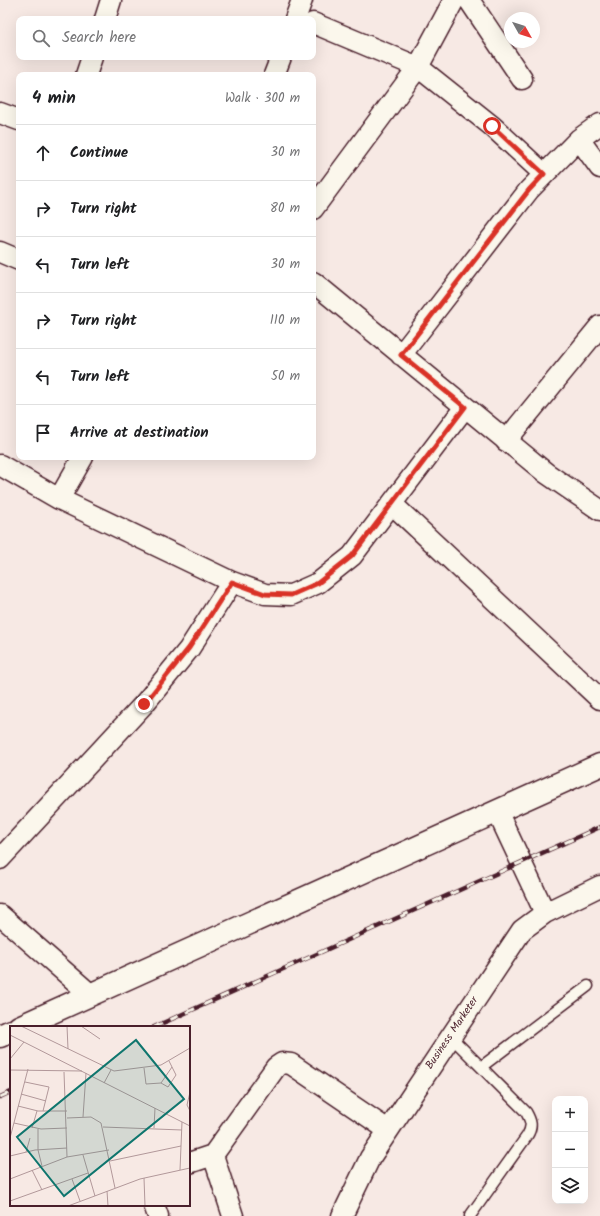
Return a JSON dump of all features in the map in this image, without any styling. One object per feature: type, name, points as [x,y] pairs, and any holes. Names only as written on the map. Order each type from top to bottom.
[{"type":"street","points":[[106,16],[112,0]]},
{"type":"street","points":[[316,205],[418,67],[454,0]]},
{"type":"street","points":[[469,0],[522,79]]},
{"type":"street","points":[[316,21],[418,67],[492,126],[544,174]]},
{"type":"street","points":[[87,72],[91,60]]},
{"type":"street","points":[[275,72],[279,60]]},
{"type":"street","points":[[0,113],[16,119]]},
{"type":"street","points":[[401,355],[529,190],[579,139],[600,124]]},
{"type":"street","points":[[579,139],[600,168]]},
{"type":"street","points":[[0,252],[16,259]]},
{"type":"street","points":[[316,284],[546,473],[600,510]]},
{"type":"street","points":[[506,441],[600,326]]},
{"type":"street","points":[[0,465],[59,499],[232,582],[265,594],[291,595],[318,583],[352,556],[465,407]]},
{"type":"street","points":[[59,499],[81,460]]},
{"type":"street","points":[[392,504],[600,699]]},
{"type":"street","points":[[0,858],[144,704],[189,648],[232,582]]},
{"type":"street","points":[[21,1026],[600,764]]},
{"type":"street","points":[[497,811],[545,913]]},
{"type":"street","name":"Business Marketer","points":[[342,1216],[370,1158],[519,933],[530,923],[545,913],[600,886]]},
{"type":"street","points":[[0,915],[90,995]]},
{"type":"street","points":[[0,1036],[10,1031]]},
{"type":"street","points":[[190,1162],[214,1155],[276,1067],[282,1063],[291,1064],[388,1130]]},
{"type":"street","points":[[214,1155],[233,1216]]},
{"type":"street","points":[[154,1206],[158,1216]]},
{"type":"lane","points":[[481,1067],[588,986]]},
{"type":"lane","points":[[450,1036],[526,1112],[531,1121],[531,1129],[470,1216]]},
{"type":"railway","points":[[156,1026],[600,827]]},
{"type":"railway","points":[[0,1097],[10,1092]]},
{"type":"route","points":[[144,704],[189,648],[232,582],[265,594],[291,595],[318,583],[352,556],[465,407],[401,355],[529,190],[544,174],[492,126]]}]
